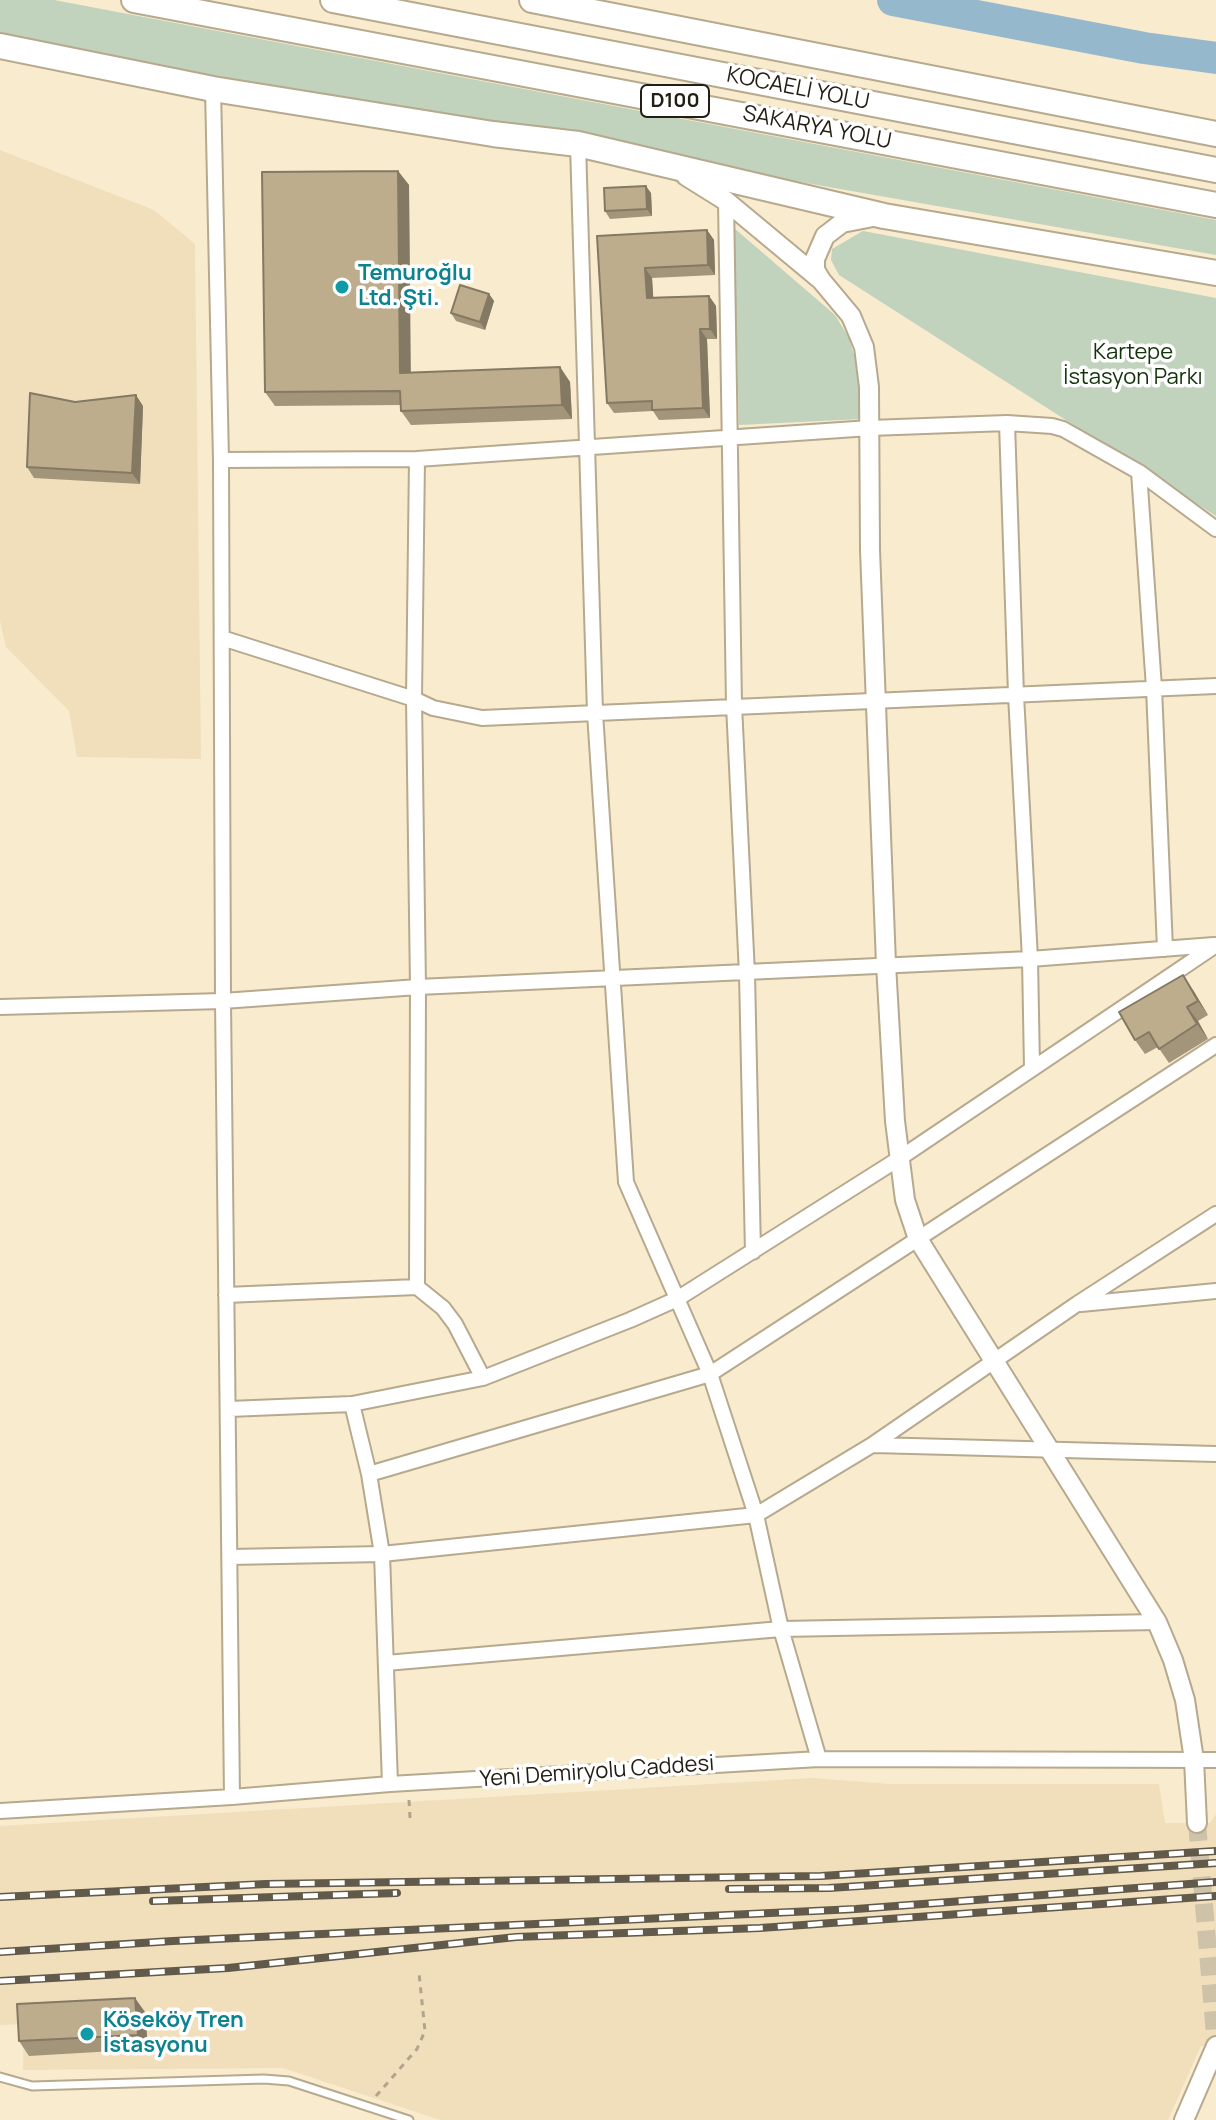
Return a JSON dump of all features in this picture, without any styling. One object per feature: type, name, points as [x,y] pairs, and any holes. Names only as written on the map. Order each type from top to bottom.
[{"type":"highway","name":"SAKARYA YOLU","points":[[134,0],[1216,205]]},
{"type":"highway","name":"KOCAELİ YOLU","points":[[333,0],[1216,170]]},
{"type":"highway","points":[[532,0],[1216,134]]},
{"type":"highway","points":[[0,46],[213,89],[493,134],[578,144],[884,216],[1216,273]]},
{"type":"street","points":[[213,89],[221,460],[223,1001],[232,1797]]},
{"type":"street","points":[[578,144],[595,713],[626,1182],[710,1374],[756,1515],[781,1629],[819,1759]]},
{"type":"street","points":[[660,162],[726,201],[821,280]]},
{"type":"street","points":[[726,201],[734,705],[747,974],[753,1252]]},
{"type":"street","points":[[884,216],[842,223],[825,236],[815,259],[815,270],[851,316],[864,347],[869,387],[870,550],[886,964],[895,1121],[905,1200],[918,1239],[1157,1622],[1180,1679],[1194,1760],[1197,1823]]},
{"type":"street","points":[[221,460],[417,459],[870,428],[1007,423],[1063,429],[1139,472],[1216,529]]},
{"type":"street","points":[[1007,423],[1032,1068]]},
{"type":"street","points":[[417,459],[414,699],[418,987],[417,1287]]},
{"type":"street","points":[[1139,472],[1154,688],[1165,949]]},
{"type":"street","points":[[222,638],[450,713],[482,718],[1216,686]]},
{"type":"street","points":[[0,1007],[223,1001],[418,987],[747,974],[886,964],[1030,959],[1216,944]]},
{"type":"street","points":[[229,1409],[352,1404],[483,1378],[677,1299],[900,1158],[1216,944]]},
{"type":"street","points":[[369,1474],[710,1374],[1216,1045]]},
{"type":"street","points":[[230,1557],[382,1554],[756,1515],[872,1445],[992,1361],[1216,1214]]},
{"type":"street","points":[[226,1295],[417,1287],[443,1308],[455,1324],[483,1378]]},
{"type":"street","points":[[1077,1304],[1216,1291]]},
{"type":"street","points":[[352,1404],[369,1474],[382,1554],[390,1784]]},
{"type":"street","points":[[872,1445],[1216,1454]]},
{"type":"street","points":[[386,1663],[781,1629],[1157,1622]]},
{"type":"street","name":"Yeni Demiryolu Caddesi","points":[[0,1811],[819,1759],[1216,1760]]},
{"type":"street","points":[[1184,2120],[1216,2046]]},
{"type":"lane","points":[[0,2077],[32,2086],[276,2080],[314,2087],[409,2120]]},
{"type":"path","points":[[408,1784],[410,1818]]},
{"type":"path","points":[[368,2106],[417,2049],[425,2031],[419,1973]]},
{"type":"shaded area","points":[[0,150],[154,210],[195,244],[201,759],[77,757],[69,711],[6,647],[0,621]]},
{"type":"shaded area","points":[[812,1778],[890,1784],[1159,1784],[1165,1823],[1210,1823],[1216,1814],[1216,2046],[1201,2046],[1168,2120],[440,2120],[283,2068],[23,2070],[24,2024],[0,2025],[0,1826]]},
{"type":"green space","points":[[0,0],[54,0],[1216,220],[1216,255],[225,81],[0,33]]},
{"type":"green space","points":[[734,228],[835,315],[849,338],[856,362],[861,419],[739,425]]},
{"type":"green space","name":"Kartepe İstasyon Parkı","points":[[863,231],[1216,298],[1216,516],[839,275],[831,260],[832,249]]},
{"type":"building","name":"Temuroğlu Ltd. Şti.","points":[[398,171],[400,373],[560,367],[562,405],[401,411],[400,391],[265,392],[262,172]]},
{"type":"building","points":[[646,186],[647,209],[605,211],[604,188]]},
{"type":"building","points":[[707,230],[708,265],[645,268],[647,298],[709,296],[710,329],[700,329],[703,408],[652,410],[652,401],[607,403],[597,236]]},
{"type":"building","points":[[460,285],[489,294],[480,322],[451,313]]},
{"type":"building","points":[[30,393],[75,402],[136,395],[132,473],[27,467]]},
{"type":"building","points":[[1183,975],[1198,1001],[1187,1007],[1197,1024],[1159,1049],[1149,1032],[1135,1040],[1119,1012]]},
{"type":"building","points":[[135,1998],[138,2035],[19,2041],[17,2004]]},
{"type":"waterway","points":[[893,0],[1144,48],[1216,58]]},
{"type":"tunnel","points":[[1197,1823],[1216,2046]]},
{"type":"railway","points":[[0,1897],[266,1884],[821,1876],[1216,1851]]},
{"type":"railway","points":[[729,1889],[829,1888],[1216,1863]]},
{"type":"railway","points":[[0,1952],[856,1909],[1216,1882]]},
{"type":"railway","points":[[153,1901],[397,1893]]},
{"type":"railway","points":[[0,1981],[228,1968],[516,1937],[760,1928],[1216,1896]]},
{"type":"place","name":"Temuroğlu Ltd. Şti.","points":[[342,287]]},
{"type":"place","name":"Köseköy Tren İstasyonu","points":[[87,2034]]}]
